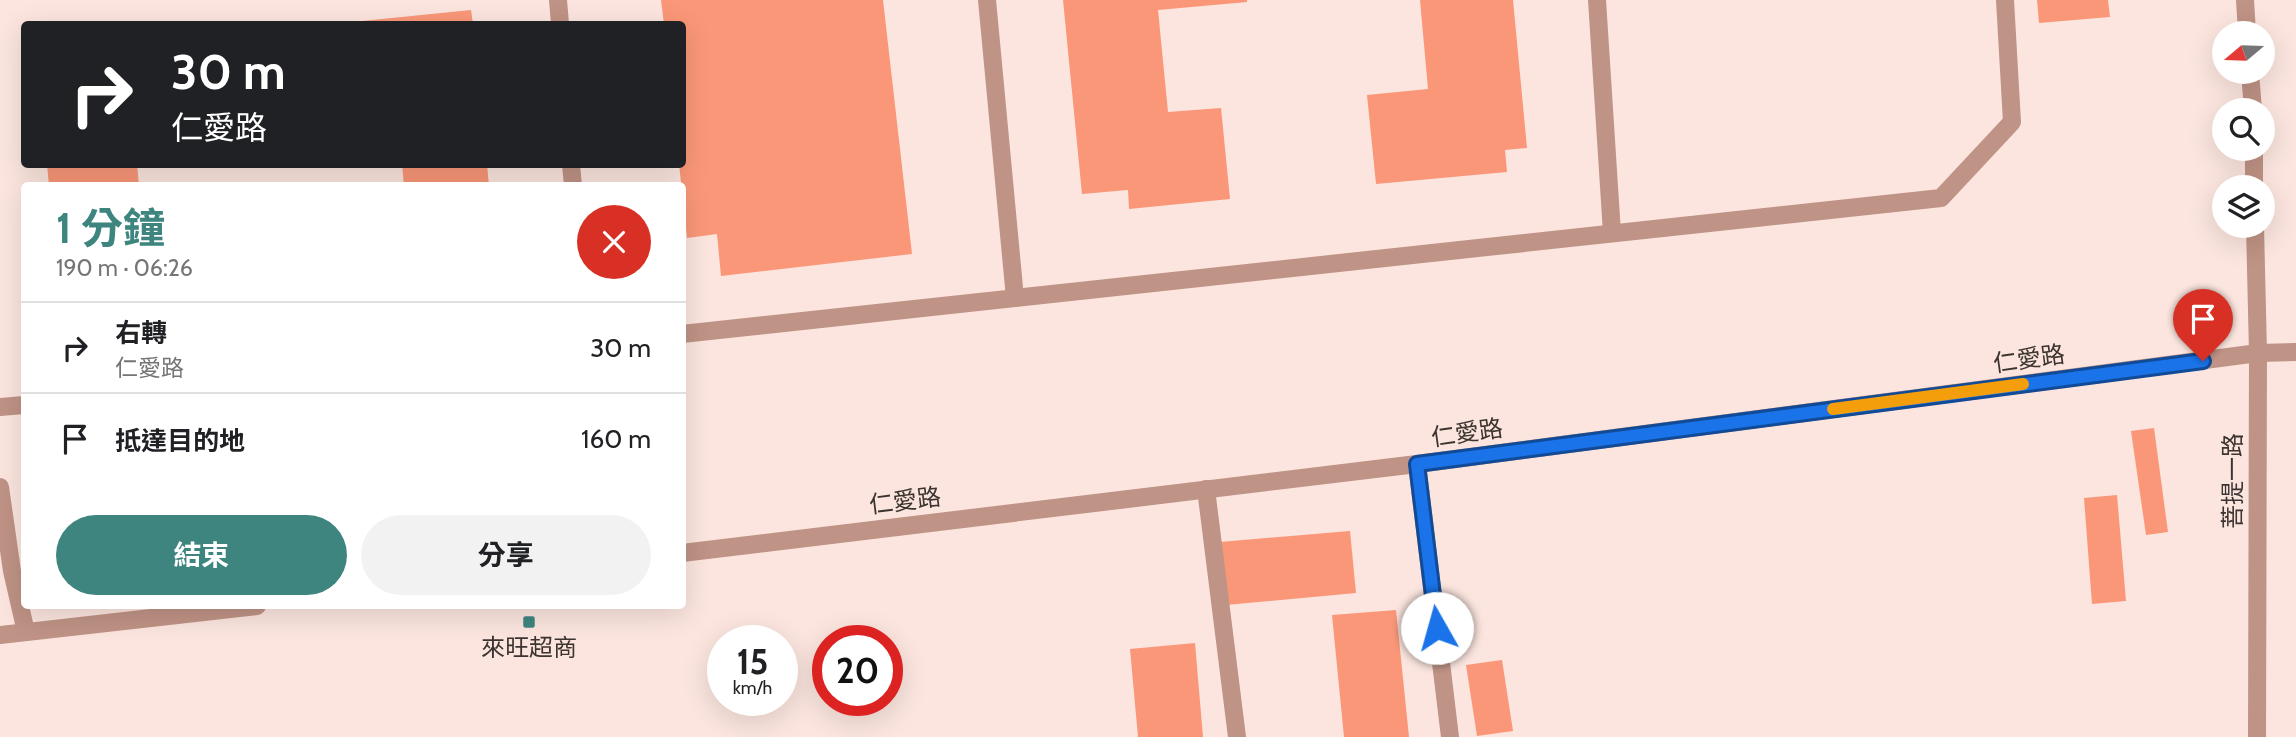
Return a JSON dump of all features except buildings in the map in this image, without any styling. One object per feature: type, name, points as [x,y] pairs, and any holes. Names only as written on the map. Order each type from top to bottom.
[{"type":"street","points":[[558,0],[560,21]]},
{"type":"street","points":[[987,0],[1015,298]]},
{"type":"street","points":[[1597,0],[1612,233]]},
{"type":"street","points":[[686,334],[1941,198],[2012,122],[2005,0]]},
{"type":"street","points":[[2245,0],[2246,21]]},
{"type":"street","name":"菩提一路","points":[[2255,238],[2258,354],[2257,737]]},
{"type":"street","name":"仁愛路","points":[[686,553],[1417,464],[2258,354],[2296,352]]},
{"type":"street","points":[[0,408],[21,405]]},
{"type":"street","points":[[1417,464],[1450,737]]},
{"type":"street","points":[[0,486],[12,571],[26,632]]},
{"type":"street","points":[[1206,489],[1237,737]]},
{"type":"street","points":[[0,635],[230,609]]},
{"type":"slow traffic","points":[[1833,409],[2023,384]]},
{"type":"place","name":"來旺超商","points":[[529,622]]},
{"type":"route","points":[[1437,628],[1417,464],[2203,361]]}]
